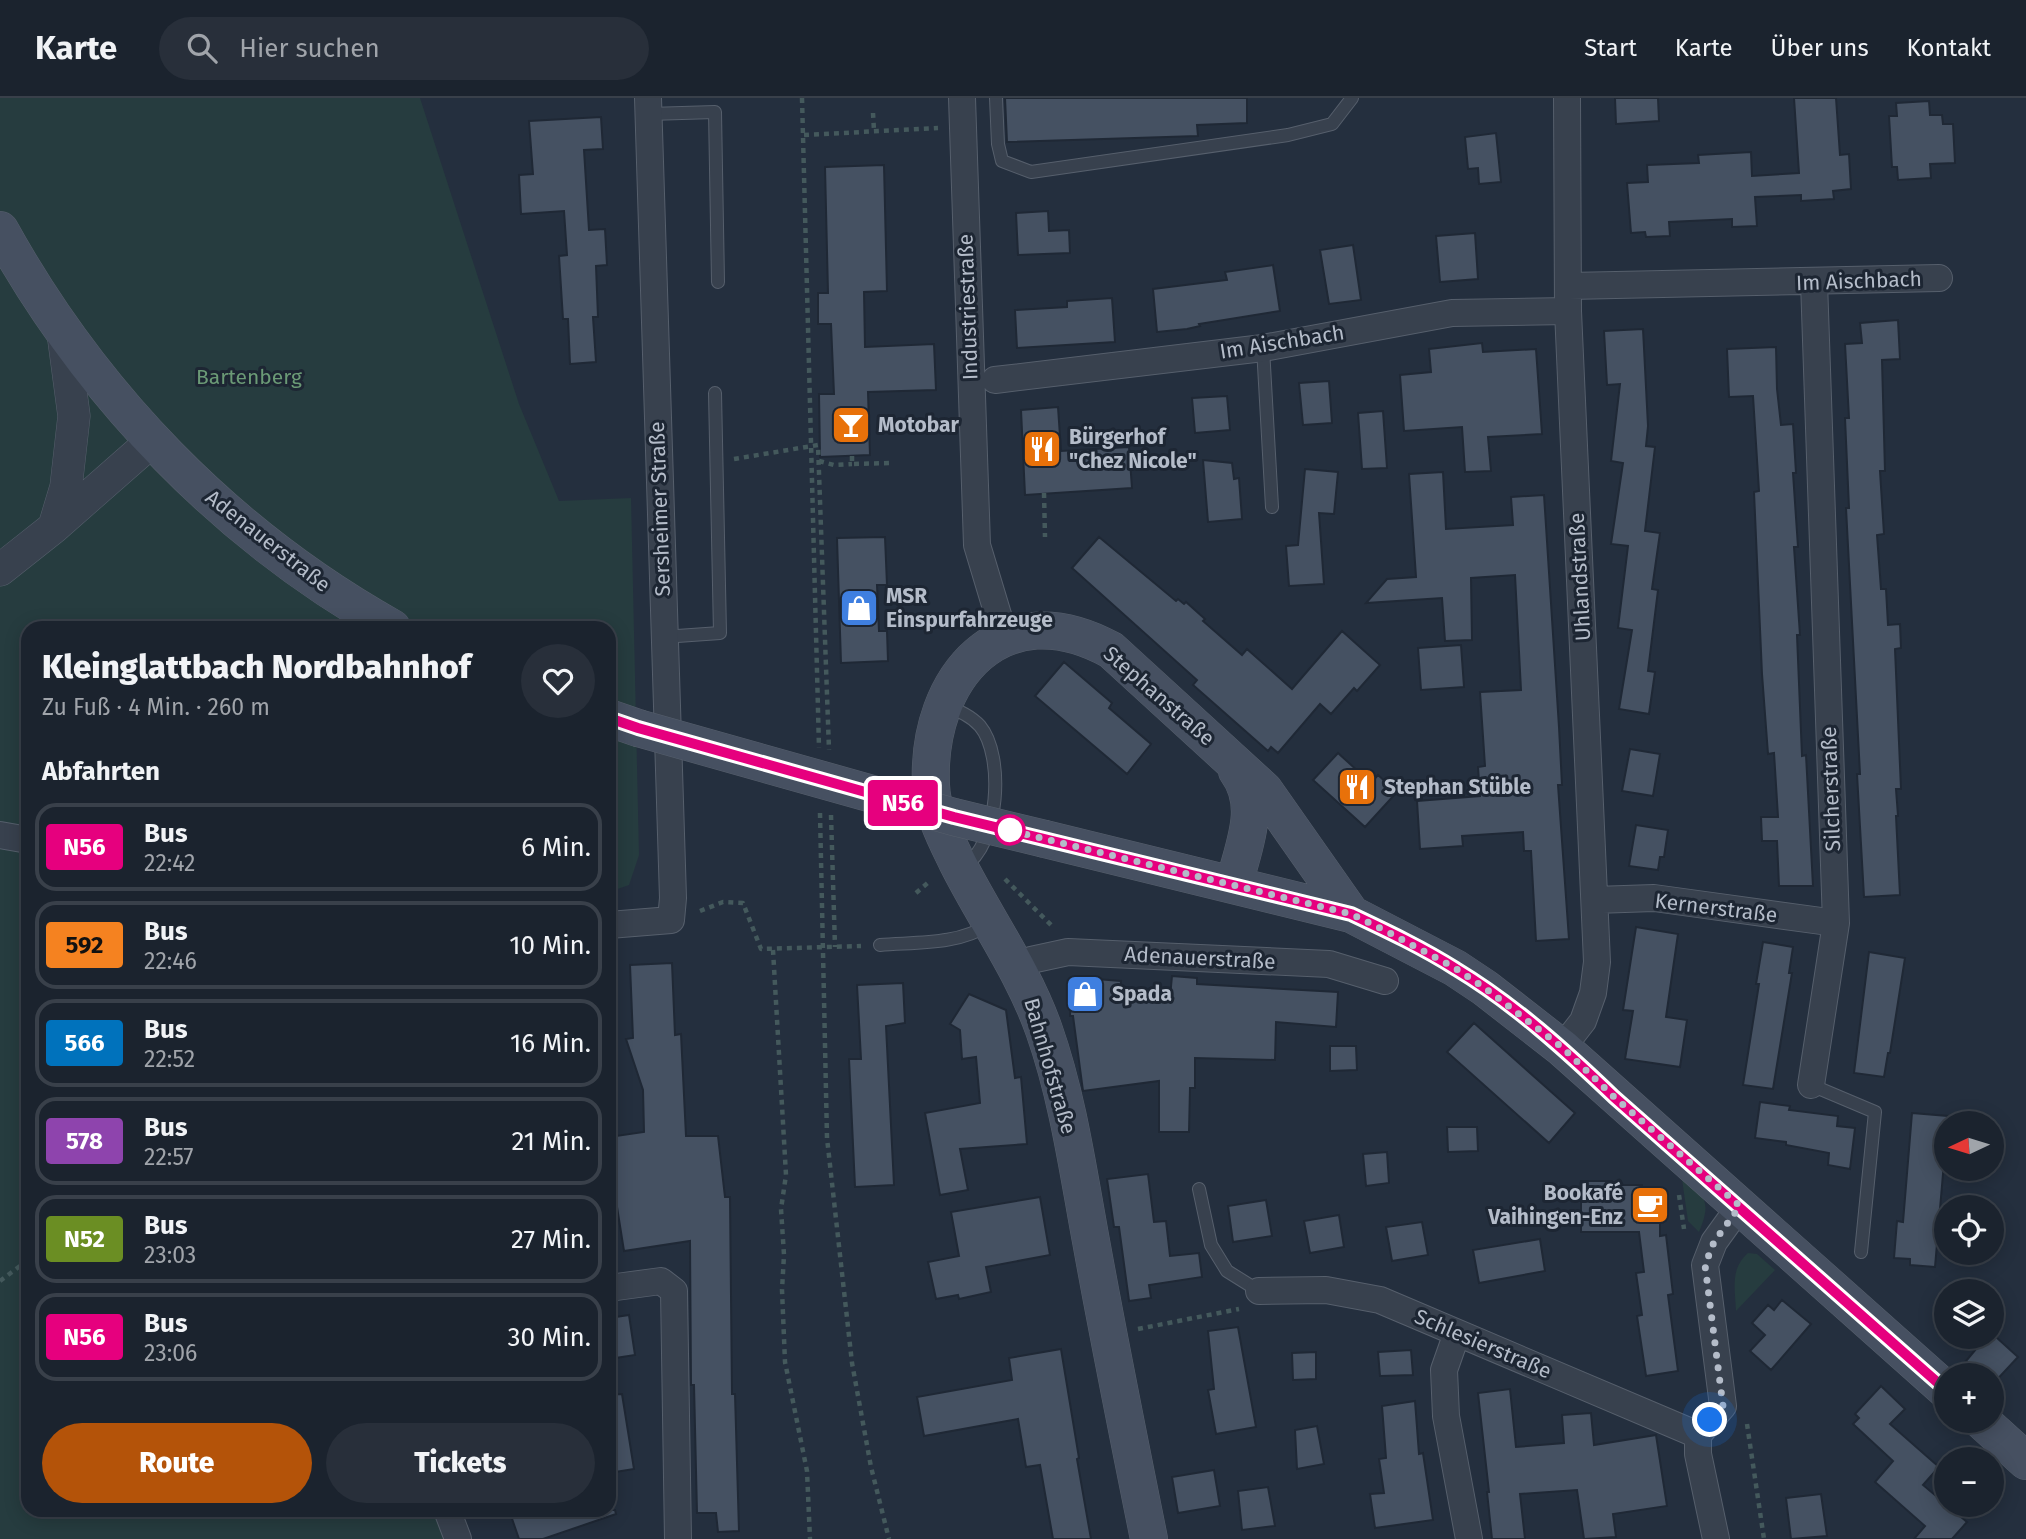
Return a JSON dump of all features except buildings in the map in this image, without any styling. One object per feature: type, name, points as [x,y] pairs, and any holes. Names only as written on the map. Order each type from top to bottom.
[{"type":"main road","name":"Adenauerstraße","points":[[0,230],[63,333],[105,388],[152,441],[213,500],[251,532],[326,587],[381,621]]},
{"type":"main road","name":"Stephanstraße","points":[[1005,638],[1031,631],[1059,631],[1091,639],[1111,650],[1228,758]]},
{"type":"main road","name":"Bahnhofstraße","points":[[1005,638],[976,656],[959,674],[943,704],[931,750],[932,800],[942,832],[968,862],[990,924],[1030,992],[1045,1032],[1065,1102],[1149,1539]]},
{"type":"main road","points":[[623,723],[954,817],[1351,914],[1455,968],[1563,1048],[1614,1097],[1934,1379]]},
{"type":"main road","points":[[1228,758],[1243,779],[1250,797],[1251,809],[1251,822],[1234,885]]},
{"type":"main road","points":[[1228,758],[1264,790],[1351,914]]},
{"type":"main road","points":[[1995,1433],[2026,1461]]},
{"type":"street","name":"Industriestraße","points":[[962,98],[977,545],[1005,638]]},
{"type":"street","name":"Uhlandstraße","points":[[1563,1048],[1583,1021],[1593,993],[1598,962],[1569,298],[1567,98]]},
{"type":"street","name":"Sersheimer Straße","points":[[648,106],[673,898],[671,920]]},
{"type":"street","name":"Im Aischbach","points":[[995,380],[1263,348],[1452,313],[1569,298],[1814,282],[1938,278]]},
{"type":"street","name":"Silcherstraße","points":[[1811,1085],[1836,923],[1814,282]]},
{"type":"street","points":[[53,528],[66,487],[75,416],[63,333]]},
{"type":"street","points":[[0,570],[53,528],[152,441]]},
{"type":"street","points":[[0,835],[21,839]]},
{"type":"street","name":"Kernerstraße","points":[[1595,900],[1654,898],[1836,923]]},
{"type":"street","points":[[616,924],[671,920]]},
{"type":"street","name":"Adenauerstraße","points":[[1015,968],[1031,960],[1068,952],[1329,964],[1385,981]]},
{"type":"street","points":[[1716,1539],[1698,1454],[1698,1435],[1723,1406],[1705,1265],[1714,1242],[1740,1206]]},
{"type":"street","points":[[616,1287],[661,1281],[674,1292],[678,1539]]},
{"type":"street","name":"Schlesierstraße","points":[[1259,1292],[1326,1290],[1380,1300],[1698,1435]]},
{"type":"street","points":[[1457,1333],[1444,1370],[1446,1416],[1469,1539]]},
{"type":"street","points":[[450,1517],[458,1539]]},
{"type":"lane","points":[[996,98],[998,144],[1002,161],[1031,172],[1288,135],[1332,124],[1352,98]]},
{"type":"lane","points":[[648,106],[715,112],[718,282]]},
{"type":"lane","points":[[1263,348],[1272,507]]},
{"type":"lane","points":[[663,636],[720,633],[715,393]]},
{"type":"lane","points":[[943,704],[966,714],[981,727],[992,756],[996,794],[987,838],[968,862]]},
{"type":"lane","points":[[880,946],[948,939],[976,933],[990,924]]},
{"type":"lane","name":"Silcherstraße","points":[[1811,1085],[1875,1112],[1861,1252]]},
{"type":"lane","points":[[1199,1189],[1212,1245],[1227,1271],[1259,1292]]},
{"type":"path","points":[[803,98],[819,759]]},
{"type":"path","points":[[873,113],[874,131]]},
{"type":"path","points":[[803,135],[964,126]]},
{"type":"path","points":[[717,462],[818,445],[829,751]]},
{"type":"path","points":[[852,456],[852,464]]},
{"type":"path","points":[[819,461],[834,465],[890,463]]},
{"type":"path","points":[[1044,494],[1045,537]]},
{"type":"path","points":[[820,800],[827,1138],[852,1363],[871,1467],[889,1539]]},
{"type":"path","points":[[831,807],[835,947]]},
{"type":"path","points":[[968,862],[1012,885],[1059,933],[1068,952]]},
{"type":"path","points":[[671,920],[723,902],[743,903],[761,949],[880,946]]},
{"type":"path","points":[[773,950],[786,1175],[781,1209],[785,1362],[807,1471],[810,1539]]},
{"type":"path","points":[[0,1281],[21,1266]]},
{"type":"path","points":[[1153,1326],[1248,1307],[1259,1292]]},
{"type":"path","points":[[1747,1424],[1764,1539]]},
{"type":"green space","name":"Bartenberg","points":[[0,98],[420,98],[519,404],[559,501],[631,498],[639,855],[629,885],[616,890],[616,621],[21,621],[21,1517],[436,1517],[444,1539],[0,1539]]},
{"type":"green space","points":[[1682,1179],[1697,1190],[1704,1201],[1705,1214],[1699,1232],[1688,1221]]},
{"type":"green space","points":[[1748,1253],[1757,1254],[1775,1270],[1736,1311],[1736,1272]]},
{"type":"bus line","name":"N56","points":[[616,720],[954,817],[1351,914],[1388,932],[1455,968],[1563,1048],[1614,1097],[1934,1379]]},
{"type":"place","name":"Motobar","points":[[851,425]]},
{"type":"place","name":"Bürgerhof \"Chez Nicole\"","points":[[1042,449]]},
{"type":"place","name":"MSR Einspurfahrzeuge","points":[[859,608]]},
{"type":"place","name":"Stephan Stüble","points":[[1357,787]]},
{"type":"place","name":"Spada","points":[[1085,994]]},
{"type":"place","name":"Bookafé Vaihingen-Enz","points":[[1650,1205]]},
{"type":"route","points":[[1010,830],[1000,828],[1351,914],[1455,968],[1563,1048],[1614,1097],[1740,1206],[1714,1242],[1705,1265],[1723,1406],[1710,1420]]}]
